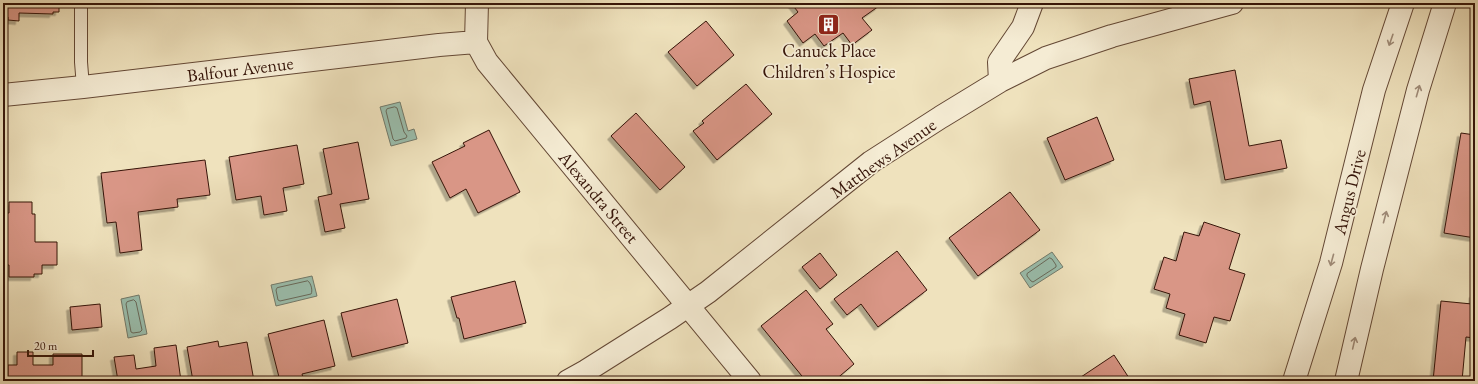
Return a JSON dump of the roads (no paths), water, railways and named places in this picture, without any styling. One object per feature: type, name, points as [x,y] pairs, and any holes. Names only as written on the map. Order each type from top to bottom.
[{"type":"street","points":[[476,42],[477,3]]},
{"type":"street","points":[[1000,81],[999,62],[1023,27],[1032,3]]},
{"type":"street","name":"Matthews Avenue","points":[[568,381],[586,371],[708,292],[871,162],[941,116],[1000,81],[1046,58],[1112,36],[1232,3]]},
{"type":"street","name":"Angus Drive","points":[[1294,381],[1331,263],[1374,90],[1403,3]]},
{"type":"street","points":[[1346,381],[1372,269],[1416,98],[1445,3]]},
{"type":"street","name":"Balfour Avenue","points":[[3,95],[476,42]]},
{"type":"street","name":"Alexandra Street","points":[[476,42],[487,62],[689,305],[750,381]]},
{"type":"lane","points":[[81,3],[81,62],[83,87]]},
{"type":"water","points":[[400,102],[408,131],[414,129],[417,139],[391,146],[380,107]]},
{"type":"water","points":[[1052,252],[1063,267],[1030,288],[1020,273]]},
{"type":"water","points":[[312,276],[317,296],[276,306],[271,285]]},
{"type":"water","points":[[139,295],[147,334],[128,338],[121,299]]},
{"type":"place","name":"Canuck Place Children’s Hospice","points":[[829,25]]}]
